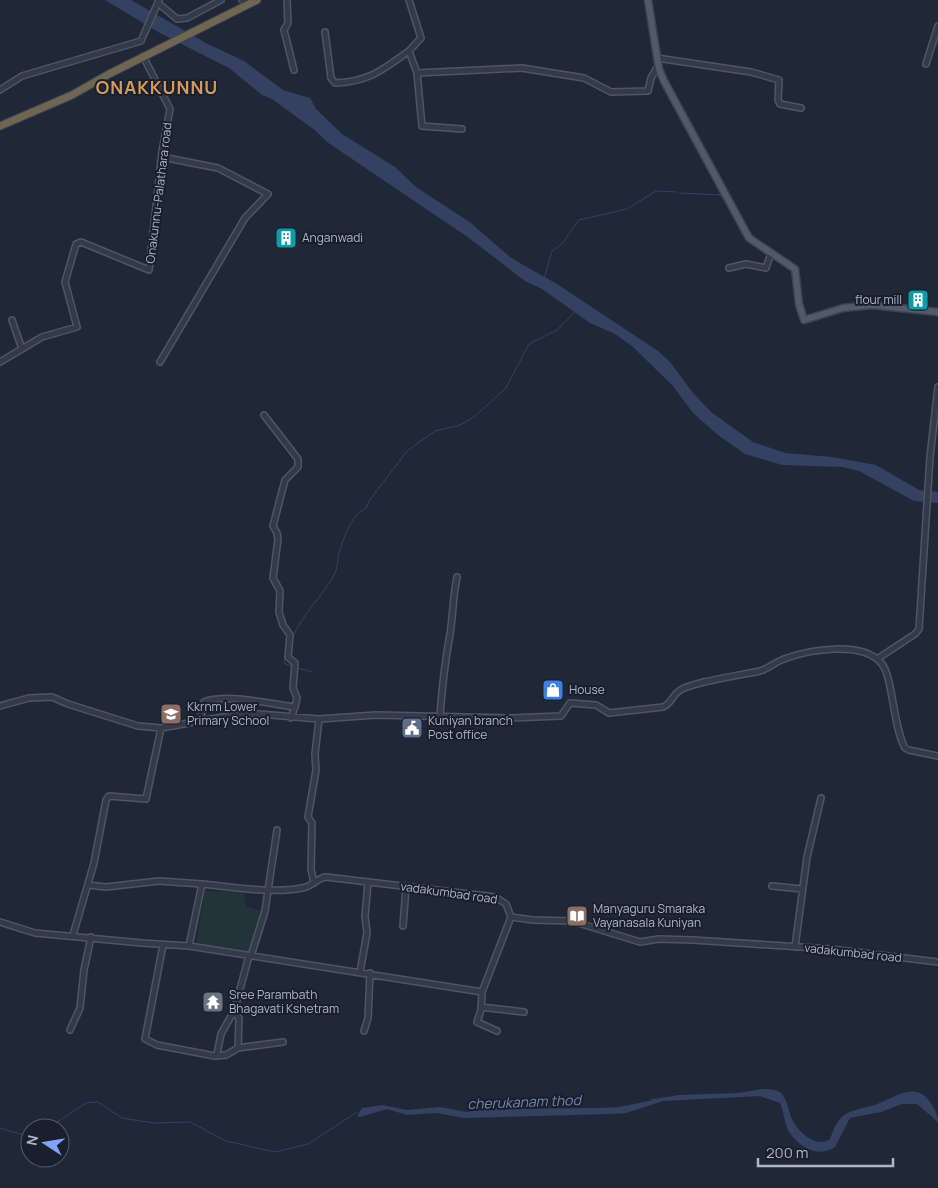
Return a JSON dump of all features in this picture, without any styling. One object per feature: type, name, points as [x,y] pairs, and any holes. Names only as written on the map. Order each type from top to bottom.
[{"type":"highway","points":[[0,126],[72,95],[143,56],[257,0]]},
{"type":"main road","points":[[648,0],[658,66],[749,238],[795,269],[799,304],[804,320],[843,308],[872,305],[938,312]]},
{"type":"street","points":[[0,90],[22,76],[141,41],[158,1],[177,19],[187,18],[221,0]]},
{"type":"street","points":[[242,0],[249,4]]},
{"type":"street","points":[[287,0],[288,23],[284,30],[294,70]]},
{"type":"street","points":[[326,32],[330,78],[335,83],[355,82],[377,74],[409,51],[421,38],[409,0]]},
{"type":"street","points":[[926,64],[938,26]]},
{"type":"street","points":[[409,51],[417,73],[422,126],[462,129]]},
{"type":"street","name":"Onakunnu-Palathara road","points":[[2,361],[42,337],[77,327],[65,282],[76,244],[81,242],[149,270],[162,157],[170,109],[143,56]]},
{"type":"street","points":[[656,58],[751,72],[779,80],[778,100],[780,104],[801,108]]},
{"type":"street","points":[[417,73],[522,68],[584,78],[611,92],[648,91],[651,78],[658,66]]},
{"type":"street","points":[[160,362],[245,218],[268,194],[218,168],[162,157]]},
{"type":"street","points":[[729,268],[746,264],[766,268],[771,253]]},
{"type":"street","points":[[12,320],[22,349]]},
{"type":"street","points":[[877,659],[915,634],[919,629],[930,456],[938,387]]},
{"type":"street","points":[[264,415],[298,459],[298,467],[285,480],[273,526],[278,533],[273,578],[280,592],[278,612],[283,625],[290,634],[288,658],[295,662],[293,688],[296,698],[291,718]]},
{"type":"street","points":[[440,715],[443,671],[451,633],[452,600],[457,577]]},
{"type":"street","points":[[0,706],[28,698],[52,697],[138,726],[161,728],[259,714],[320,720],[376,715],[510,718],[561,716],[570,703],[596,705],[609,713],[663,707],[670,704],[679,691],[732,676],[762,671],[782,659],[813,652],[850,649],[877,659],[884,666],[894,714],[905,748],[938,756]]},
{"type":"street","points":[[200,722],[204,702],[211,699],[238,700],[295,707]]},
{"type":"street","points":[[314,883],[312,869],[312,823],[308,817],[316,770],[315,754],[320,720]]},
{"type":"street","points":[[73,935],[88,886],[106,800],[109,796],[116,795],[146,798],[161,728]]},
{"type":"street","points":[[795,947],[802,889],[821,798]]},
{"type":"street","points":[[215,1056],[223,1028],[234,1012],[265,911],[277,830]]},
{"type":"street","name":"vadakumbad road","points":[[88,886],[106,887],[159,881],[269,889],[303,888],[326,877],[495,897],[506,904],[511,917],[572,921],[640,942],[659,939],[693,940],[795,947],[938,962]]},
{"type":"street","points":[[360,972],[367,933],[368,882]]},
{"type":"street","points":[[189,946],[202,884]]},
{"type":"street","points":[[772,886],[802,889]]},
{"type":"street","points":[[404,926],[406,887]]},
{"type":"street","points":[[497,1031],[477,1022],[482,992],[511,917]]},
{"type":"street","points":[[0,922],[36,932],[189,946],[482,992]]},
{"type":"street","points":[[70,1030],[80,1008],[84,970],[91,937]]},
{"type":"street","points":[[163,945],[145,1039],[157,1045],[215,1056],[226,1056],[238,1048],[283,1042]]},
{"type":"street","points":[[364,1031],[368,1018],[370,974]]},
{"type":"street","points":[[481,1007],[524,1012]]},
{"type":"street","points":[[234,1012],[238,1013],[239,1018],[238,1048]]},
{"type":"shaded area","points":[[205,891],[244,892],[246,907],[263,911],[250,953],[196,945]]},
{"type":"water","points":[[105,0],[131,0],[206,43],[244,61],[283,90],[310,98],[316,109],[342,134],[395,167],[416,187],[471,223],[511,258],[557,284],[658,351],[670,362],[693,393],[711,412],[753,442],[785,453],[832,457],[876,465],[919,490],[938,492],[938,503],[914,501],[859,471],[842,467],[782,465],[745,454],[718,435],[693,413],[673,386],[632,346],[615,334],[590,323],[542,289],[525,281],[469,238],[327,142],[316,131],[272,99],[262,95],[229,68],[160,33]]},
{"type":"water","points":[[762,1089],[781,1093],[786,1100],[792,1119],[797,1127],[805,1135],[820,1142],[830,1139],[837,1124],[846,1114],[875,1105],[906,1092],[913,1091],[926,1097],[936,1112],[938,1122],[917,1104],[902,1104],[881,1112],[850,1118],[835,1147],[822,1152],[802,1146],[788,1130],[780,1103],[760,1096],[663,1101],[626,1113],[609,1114],[464,1118],[436,1113],[407,1115],[387,1109],[360,1117],[357,1116],[362,1108],[382,1105],[407,1110],[440,1107],[466,1112],[485,1109],[600,1108],[619,1107],[678,1095],[739,1093]]},
{"type":"waterway","points":[[544,279],[552,251],[562,244],[579,220],[627,209],[656,191],[677,192]]},
{"type":"waterway","points":[[681,193],[722,195]]},
{"type":"waterway","points":[[292,639],[301,621],[334,575],[338,556],[352,521],[366,508],[369,501],[407,451],[435,431],[460,425],[474,417],[506,388],[529,344],[557,330],[576,311]]},
{"type":"waterway","points":[[286,652],[284,663],[293,667]]},
{"type":"waterway","points":[[297,668],[313,672]]},
{"type":"waterway","name":"cherukanam thod","points":[[650,1100],[670,1097]]},
{"type":"waterway","name":"cherukanam thod","points":[[63,1118],[86,1103],[98,1102],[122,1118],[154,1123],[190,1122],[226,1141],[275,1152],[308,1144],[357,1112]]},
{"type":"waterway","name":"cherukanam thod","points":[[0,1128],[20,1134]]},
{"type":"place","name":"Anganwadi","points":[[286,238]]},
{"type":"place","name":"flour mill","points":[[918,300]]},
{"type":"place","name":"House","points":[[553,690]]},
{"type":"place","name":"Kkrnm Lower Primary School","points":[[171,714]]},
{"type":"place","name":"Kuniyan branch Post office","points":[[412,728]]},
{"type":"place","name":"Manyaguru Smaraka Vayanasala Kuniyan","points":[[577,916]]},
{"type":"place","name":"Sree Parambath Bhagavati Kshetram","points":[[213,1002]]},
{"type":"district","name":"ONAKKUNNU","points":[[157,88]]}]
